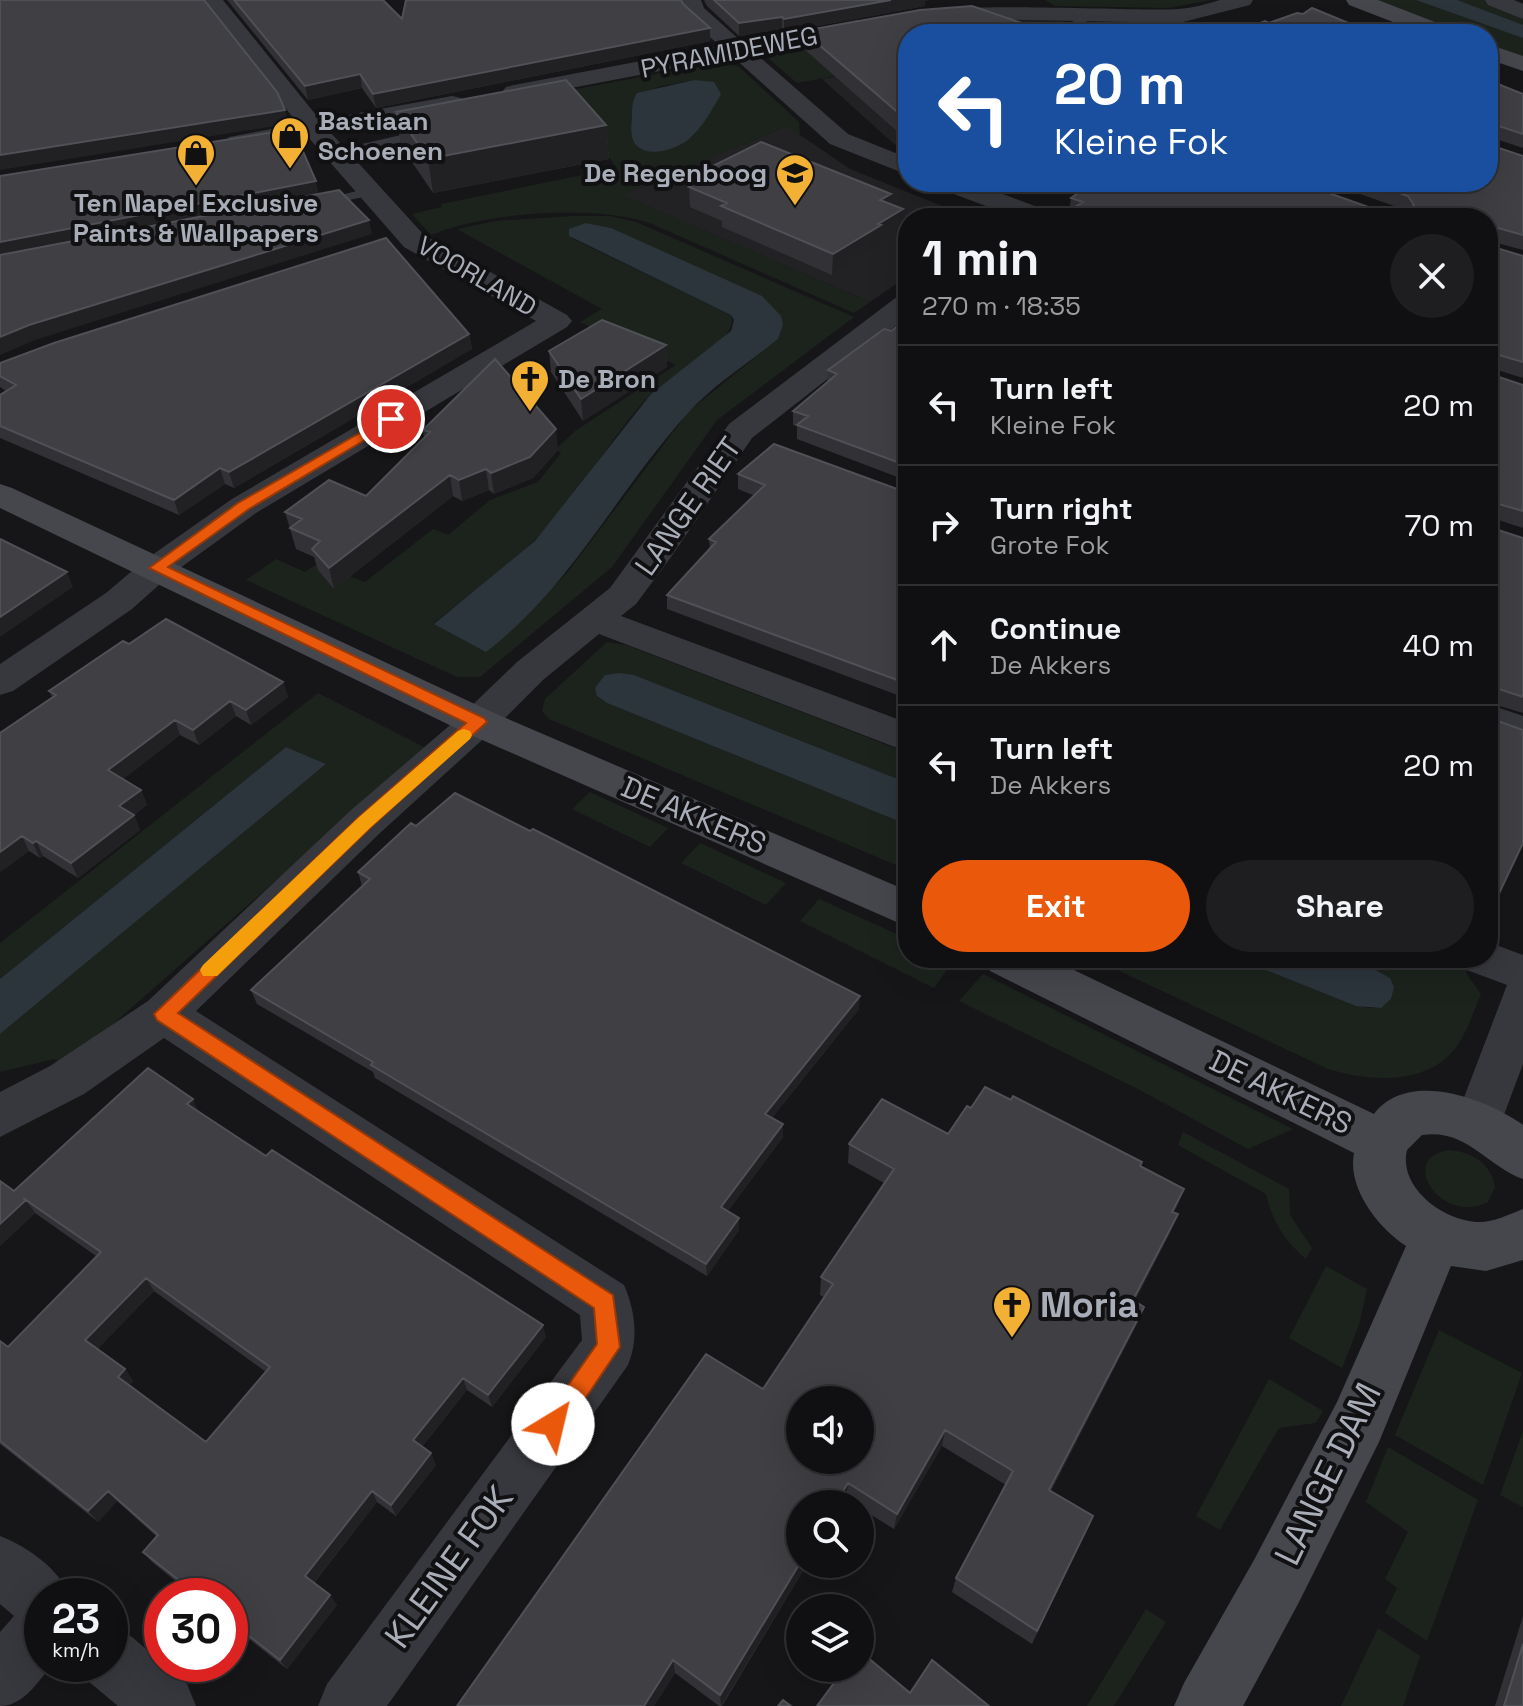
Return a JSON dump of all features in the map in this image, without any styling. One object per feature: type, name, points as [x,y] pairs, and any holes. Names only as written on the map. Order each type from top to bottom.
[{"type":"street","points":[[212,0],[334,152],[358,194]]},
{"type":"street","points":[[690,0],[694,11],[842,141],[898,163]]},
{"type":"street","points":[[910,18],[979,12],[1179,16],[1242,0]]},
{"type":"street","points":[[1357,0],[1419,24]]},
{"type":"street","points":[[1496,0],[1523,12]]},
{"type":"street","name":"PYRAMIDEWEG","points":[[211,147],[875,24]]},
{"type":"street","points":[[1498,55],[1523,64]]},
{"type":"street","points":[[972,192],[1013,208]]},
{"type":"street","name":"VOORLAND","points":[[157,568],[244,506],[557,321],[394,238],[358,194]]},
{"type":"street","name":"LANGE RIET","points":[[478,722],[530,671],[623,596],[756,437],[898,314]]},
{"type":"street","name":"DE AKKERS","points":[[0,495],[478,722],[898,906]]},
{"type":"street","points":[[0,682],[119,601],[157,568]]},
{"type":"street","points":[[595,619],[898,734]]},
{"type":"street","points":[[1498,721],[1523,731]]},
{"type":"street","points":[[0,1116],[67,1080],[164,1014],[365,822],[478,722]]},
{"type":"street","points":[[1498,964],[1523,973]]},
{"type":"street","name":"DE AKKERS","points":[[1026,968],[1383,1143]]},
{"type":"street","points":[[1479,1121],[1523,998]]},
{"type":"street","name":"KLEINE FOK","points":[[164,1014],[605,1302],[609,1347],[349,1706]]},
{"type":"street","points":[[1523,1157],[1498,1132],[1479,1121],[1438,1112],[1420,1114],[1391,1130],[1379,1158],[1388,1193],[1409,1217],[1437,1236],[1458,1244],[1479,1246],[1499,1245],[1523,1233]]},
{"type":"street","name":"LANGE DAM","points":[[1207,1706],[1276,1582],[1358,1422],[1437,1236]]},
{"type":"street","points":[[0,1565],[24,1586]]},
{"type":"street","points":[[0,1678],[24,1651]]},
{"type":"street","points":[[128,1674],[165,1706]]},
{"type":"lane","points":[[1077,24],[1082,22],[1082,14]]},
{"type":"lane","points":[[334,152],[445,130]]},
{"type":"lane","points":[[308,205],[358,194]]},
{"type":"shaded area","points":[[1045,0],[1211,0],[1168,8],[1055,6]]},
{"type":"shaded area","points":[[1374,0],[1487,0],[1523,15],[1523,57],[1498,48],[1498,24],[1437,24]]},
{"type":"shaded area","points":[[1416,0],[1457,0],[1523,25],[1523,38],[1498,29],[1498,24],[1484,24]]},
{"type":"shaded area","points":[[974,19],[1066,21],[1060,24],[934,24]]},
{"type":"shaded area","points":[[898,29],[898,65],[797,83],[769,59],[774,52]]},
{"type":"shaded area","points":[[716,63],[738,66],[799,122],[800,136],[787,126],[623,195],[870,302],[854,313],[652,224],[629,218],[601,214],[541,213],[480,221],[431,235],[412,214],[442,207],[441,204],[617,168],[560,92]],"holes":[[[694,80],[720,94],[706,120],[690,138],[668,148],[639,148],[631,124],[634,97],[661,86]]]},
{"type":"shaded area","points":[[898,65],[898,146],[894,144],[822,79]]},
{"type":"shaded area","points":[[694,80],[714,82],[721,94],[699,129],[684,143],[671,149],[656,152],[637,146],[631,128],[637,93]]},
{"type":"shaded area","name":"De Regenboog","points":[[787,126],[850,169],[898,188],[898,192],[907,192],[947,208],[898,208],[898,283],[870,302],[622,195]]},
{"type":"shaded area","points":[[610,216],[636,222],[854,317],[717,420],[612,567],[480,677],[457,677],[246,580],[276,559],[305,572],[317,564],[365,582],[433,529],[448,535],[490,500],[538,482],[561,453],[556,449],[575,431],[676,365],[580,322],[602,309],[457,229],[496,221]],"holes":[[[586,223],[611,228],[778,339],[689,411],[567,573],[486,651],[434,623],[534,541],[565,507],[649,396],[714,347],[731,325],[731,315],[571,238]]]},
{"type":"shaded area","points":[[586,223],[611,228],[762,296],[781,316],[783,324],[778,339],[688,413],[569,568],[516,626],[486,652],[434,624],[535,541],[651,394],[731,331],[734,320],[731,315],[569,236],[569,229]]},
{"type":"shaded area","points":[[607,642],[626,645],[898,749],[898,779],[634,675],[597,696],[607,703],[898,821],[898,866],[549,719],[542,711],[545,699]]},
{"type":"shaded area","points":[[605,675],[634,675],[898,779],[898,821],[607,703],[597,696],[595,688]]},
{"type":"shaded area","points":[[318,693],[426,748],[96,1039],[61,1062],[54,1059],[0,1072],[0,1034],[326,764],[286,747],[0,979],[0,943]]},
{"type":"shaded area","points":[[286,747],[326,764],[0,1034],[0,979]]},
{"type":"shaded area","points":[[590,792],[668,828],[650,847],[572,809]]},
{"type":"shaded area","points":[[700,843],[786,883],[766,905],[681,863]]},
{"type":"shaded area","points":[[819,899],[898,935],[898,968],[948,968],[934,988],[800,921]]},
{"type":"shaded area","points":[[1113,968],[1262,968],[1368,1008],[1381,1008],[1390,978],[1372,968],[1468,970],[1466,973],[1481,994],[1462,1038],[1441,1062],[1426,1070],[1394,1078],[1360,1076],[1328,1069]]},
{"type":"shaded area","points":[[1261,968],[1372,968],[1390,978],[1394,987],[1391,999],[1381,1008],[1356,1006]]},
{"type":"shaded area","points":[[983,974],[1293,1129],[1248,1149],[1136,1088],[959,1001]]},
{"type":"shaded area","points":[[1183,1132],[1289,1189],[1290,1215],[1312,1248],[1306,1259],[1280,1230],[1266,1194],[1178,1145]]},
{"type":"shaded area","points":[[1449,1150],[1473,1156],[1485,1165],[1495,1187],[1488,1202],[1471,1207],[1455,1205],[1431,1188],[1426,1165],[1434,1156]]},
{"type":"shaded area","points":[[1326,1266],[1367,1289],[1359,1325],[1342,1368],[1289,1338]]},
{"type":"shaded area","points":[[1439,1330],[1522,1373],[1483,1485],[1395,1435]]},
{"type":"shaded area","points":[[1269,1379],[1323,1411],[1316,1423],[1279,1428],[1220,1530],[1196,1516]]},
{"type":"shaded area","points":[[1523,1431],[1523,1507],[1500,1495]]},
{"type":"shaded area","points":[[1388,1447],[1478,1500],[1427,1641],[1385,1613],[1397,1588],[1385,1579],[1408,1532],[1366,1502]]},
{"type":"shaded area","points":[[1146,1609],[1166,1622],[1114,1706],[1087,1706]]},
{"type":"shaded area","points":[[1378,1628],[1420,1656],[1403,1706],[1341,1706]]},
{"type":"building","points":[[0,0],[204,0],[277,92],[285,110],[0,155]]},
{"type":"building","points":[[234,0],[383,0],[402,19],[406,0],[681,0],[710,28],[373,94],[360,74],[305,86]]},
{"type":"building","points":[[714,0],[891,0],[784,19],[739,23]]},
{"type":"building","points":[[972,6],[1025,24],[898,24],[898,112],[803,31],[920,10]]},
{"type":"building","points":[[1312,8],[1351,24],[1257,24],[1303,14]]},
{"type":"building","points":[[566,80],[606,125],[428,159],[396,112]]},
{"type":"building","points":[[1498,84],[1523,94],[1523,134],[1498,126]]},
{"type":"building","points":[[293,129],[316,181],[0,242],[0,176]]},
{"type":"building","points":[[761,142],[891,194],[880,200],[900,208],[878,224],[881,225],[833,254],[721,206],[727,203],[689,187],[723,170],[713,166]]},
{"type":"building","points":[[1498,148],[1523,156],[1523,235],[1498,228],[1498,208],[1411,208],[1414,205],[1408,196],[1397,192],[1498,192]]},
{"type":"building","points":[[339,190],[369,220],[29,325],[0,337],[0,255]]},
{"type":"building","points":[[1080,192],[1326,192],[1371,208],[1074,208],[1083,202],[1071,198]]},
{"type":"building","points":[[386,238],[469,334],[229,472],[220,468],[174,500],[0,426],[0,395],[16,385],[0,376],[0,363]]},
{"type":"building","points":[[1498,248],[1523,256],[1523,362],[1498,355]]},
{"type":"building","points":[[602,320],[666,345],[581,399],[549,351]]},
{"type":"building","points":[[898,326],[898,462],[797,425],[808,416],[793,411],[837,374],[828,370],[884,329],[891,331]]},
{"type":"building","points":[[495,359],[556,429],[530,457],[491,473],[486,469],[459,480],[450,475],[329,568],[312,549],[320,541],[290,528],[302,519],[285,512],[329,480],[366,496],[430,432],[423,430]]},
{"type":"building","points":[[1498,377],[1523,385],[1523,511],[1498,504]]},
{"type":"building","points":[[774,444],[898,489],[898,680],[667,595],[716,542],[709,539],[765,485],[738,474]]},
{"type":"building","points":[[1498,530],[1523,538],[1523,697],[1498,689]]},
{"type":"building","points":[[0,539],[67,572],[0,617]]},
{"type":"building","points":[[166,619],[283,682],[246,710],[230,701],[193,730],[175,720],[108,770],[141,790],[119,806],[134,815],[71,863],[22,836],[0,852],[0,733],[56,695],[49,691],[123,641],[129,644]]},
{"type":"building","points":[[1498,721],[1523,730],[1523,843],[1498,896]]},
{"type":"building","points":[[455,793],[530,831],[533,829],[860,996],[765,1114],[783,1124],[721,1207],[739,1218],[706,1264],[251,990],[370,879],[358,872],[411,823],[416,826]]},
{"type":"building","points":[[148,1068],[193,1099],[187,1104],[266,1156],[272,1150],[543,1325],[488,1395],[463,1378],[413,1440],[431,1453],[391,1505],[372,1491],[305,1576],[330,1595],[280,1660],[248,1635],[248,1578],[176,1578],[143,1552],[158,1535],[108,1491],[88,1511],[0,1441],[0,1341],[8,1347],[101,1252],[26,1200],[0,1224],[0,1181],[14,1191]],"holes":[[[146,1278],[270,1367],[206,1442],[118,1377],[125,1369],[85,1340]]]},
{"type":"building","points":[[985,1087],[1011,1100],[1013,1096],[1142,1162],[1140,1166],[1184,1189],[1172,1212],[1178,1214],[1133,1300],[1144,1307],[1049,1490],[1093,1516],[1037,1631],[956,1578],[1013,1471],[945,1430],[897,1514],[874,1499],[874,1490],[859,1490],[848,1483],[844,1490],[786,1490],[786,1578],[791,1578],[720,1695],[673,1660],[644,1706],[457,1706],[706,1354],[763,1389],[833,1284],[821,1277],[894,1169],[849,1144],[882,1099],[948,1134],[967,1106],[971,1108]]},
{"type":"building","points":[[1523,1644],[1523,1706],[1504,1706]]},
{"type":"building","points":[[932,1660],[989,1706],[817,1706],[835,1682],[874,1682],[874,1663],[910,1693]]},
{"type":"slow traffic","points":[[210,970],[365,822],[464,735]]},
{"type":"place","name":"Bastiaan Schoenen","points":[[290,170]]},
{"type":"place","name":"Ten Napel Exclusive Paints & Wallpapers","points":[[196,187]]},
{"type":"place","name":"De Regenboog","points":[[795,207]]},
{"type":"place","name":"De Bron","points":[[530,413]]},
{"type":"place","name":"Moria","points":[[1012,1339]]},
{"type":"route","points":[[391,419],[244,506],[157,568],[478,722],[365,822],[164,1014],[605,1302],[609,1347],[553,1424]]}]
